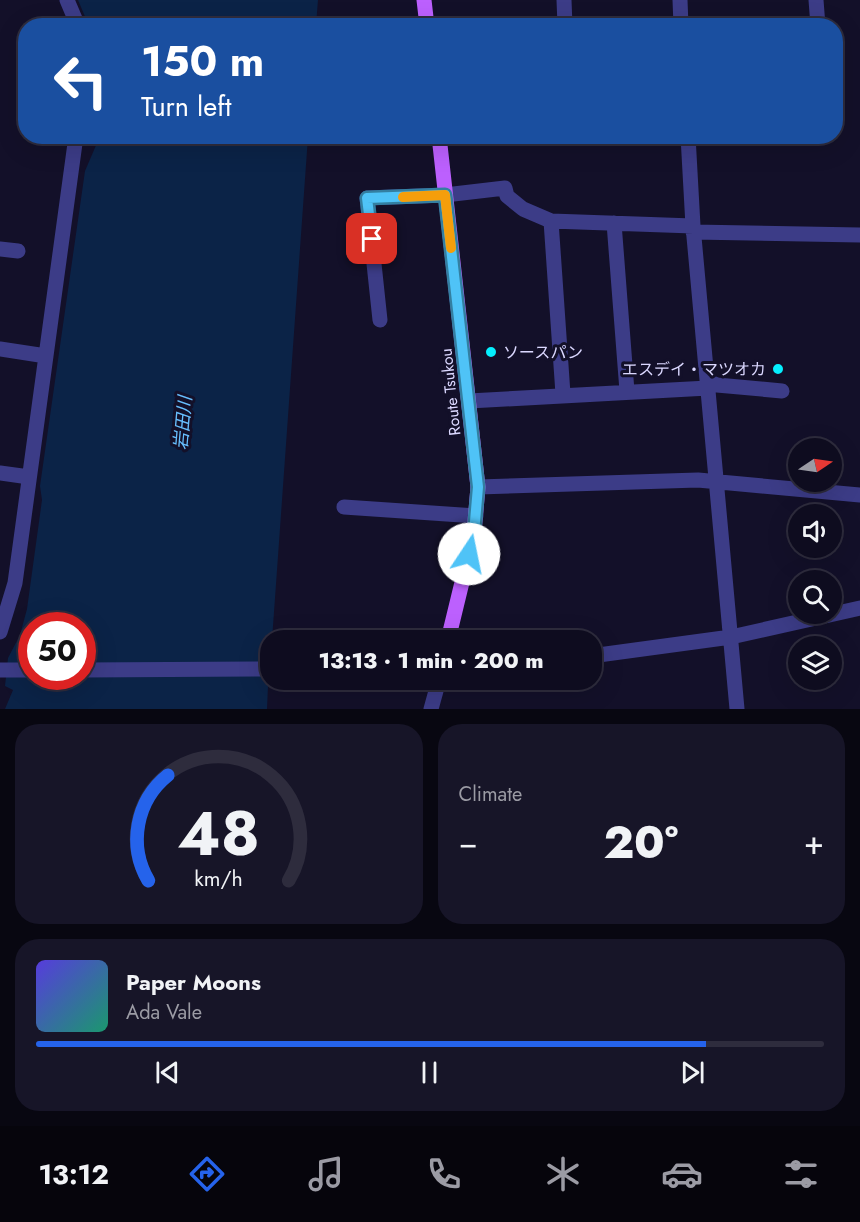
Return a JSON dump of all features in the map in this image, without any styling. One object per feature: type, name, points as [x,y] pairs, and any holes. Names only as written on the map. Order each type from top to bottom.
[{"type":"main road","points":[[424,0],[426,18]]},
{"type":"main road","name":"Route Tsukou","points":[[440,144],[478,487],[474,533],[450,630]]},
{"type":"street","points":[[67,0],[75,18]]},
{"type":"street","points":[[564,0],[565,18]]},
{"type":"street","points":[[680,0],[681,18]]},
{"type":"street","points":[[816,0],[817,18]]},
{"type":"street","points":[[0,632],[5,600],[15,583],[75,144]]},
{"type":"street","points":[[688,144],[693,229],[737,709]]},
{"type":"street","points":[[380,320],[367,198],[445,195],[505,188],[507,196],[523,208],[551,221],[860,235]]},
{"type":"street","points":[[551,221],[563,394]]},
{"type":"street","points":[[614,223],[627,392]]},
{"type":"street","points":[[0,249],[18,251]]},
{"type":"street","points":[[0,350],[46,356]]},
{"type":"street","points":[[469,401],[707,385],[782,391]]},
{"type":"street","points":[[0,473],[22,476]]},
{"type":"street","points":[[478,487],[698,480],[860,495]]},
{"type":"street","points":[[344,507],[476,516]]},
{"type":"street","points":[[602,654],[730,637],[860,608]]},
{"type":"street","points":[[96,670],[260,669]]},
{"type":"street","points":[[0,670],[18,670]]},
{"type":"street","points":[[432,709],[437,690]]},
{"type":"water","points":[[78,0],[318,0],[317,18],[86,18]]},
{"type":"water","name":"岩田川","points":[[97,144],[307,144],[273,630],[260,630],[260,690],[268,690],[267,709],[5,709],[13,690],[5,686],[8,658],[18,639],[18,690],[96,690],[96,612],[26,612],[42,500],[40,486],[85,171]]},
{"type":"slow traffic","points":[[403,197],[445,195],[451,248]]},
{"type":"place","name":"ソースパン","points":[[491,352]]},
{"type":"place","name":"エスデイ・マツオカ","points":[[778,369]]},
{"type":"route","points":[[372,239],[367,198],[445,195],[478,487],[474,533],[469,554]]}]
